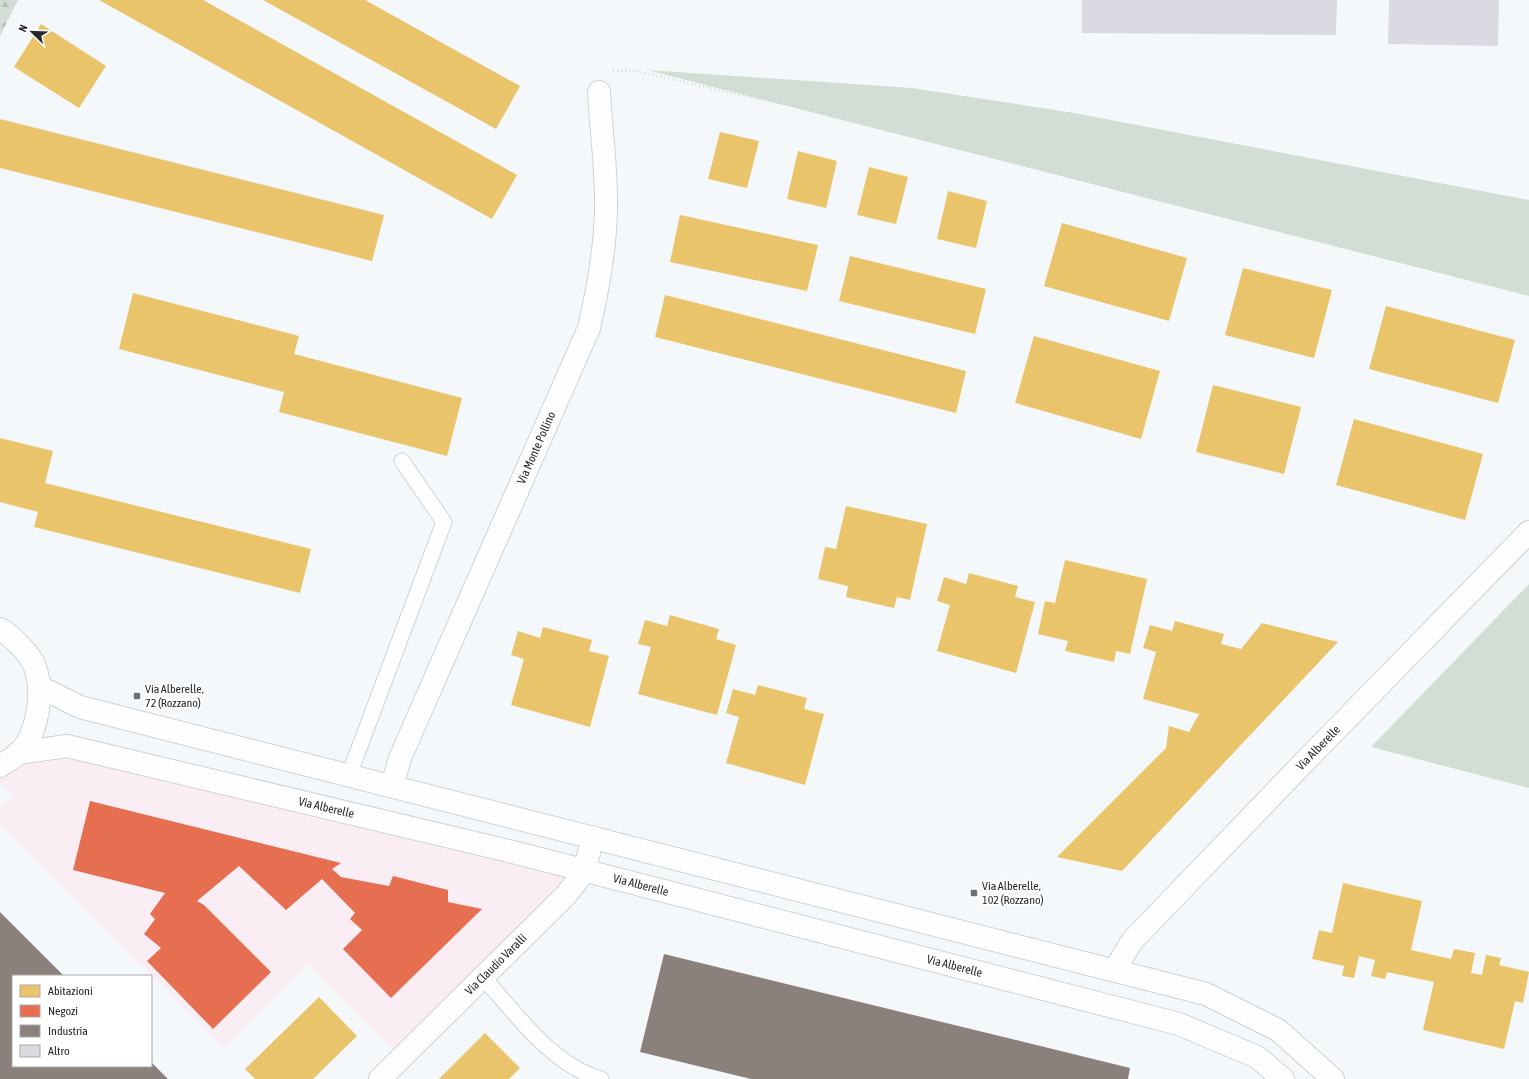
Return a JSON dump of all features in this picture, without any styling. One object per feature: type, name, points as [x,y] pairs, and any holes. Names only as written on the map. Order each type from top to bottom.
[{"type":"street","name":"Via Monte Pollino","points":[[392,786],[400,758],[589,328],[601,270],[606,209],[599,92]]},
{"type":"street","name":"Via Alberelle","points":[[1115,970],[1132,941],[1318,747],[1529,532]]},
{"type":"street","points":[[0,629],[6,632],[35,666],[40,687],[34,728],[18,753],[0,766]]},
{"type":"street","points":[[40,687],[80,707],[1206,994],[1278,1030],[1333,1079]]},
{"type":"street","name":"Via Alberelle","points":[[18,753],[67,746],[513,852],[584,872],[1179,1024],[1257,1057],[1283,1079]]},
{"type":"street","name":"Via Claudio Varalli","points":[[380,1079],[566,895],[584,872],[593,837]]},
{"type":"lane","points":[[349,775],[444,522],[402,462]]},
{"type":"lane","points":[[483,977],[545,1046],[584,1077],[601,1079]]},
{"type":"path","points":[[599,92],[613,71],[632,70],[736,94],[1007,149],[1057,150],[1146,166],[1529,254]]},
{"type":"shaded area","points":[[67,746],[584,872],[402,1058],[307,964],[225,1048],[0,824],[0,809],[13,796],[0,782],[0,766]]},
{"type":"green space","points":[[0,0],[18,0],[0,36]]},
{"type":"green space","points":[[647,70],[912,88],[1074,113],[1529,200],[1529,296]]},
{"type":"green space","points":[[1529,584],[1529,788],[1371,747]]},
{"type":"building: Abitazioni","points":[[99,0],[203,0],[517,175],[492,219]]},
{"type":"building: Abitazioni","points":[[263,0],[365,0],[520,86],[496,129]]},
{"type":"building: Abitazioni","points":[[41,24],[106,66],[79,108],[14,67]]},
{"type":"building: Abitazioni","points":[[0,119],[384,215],[372,261],[0,168]]},
{"type":"building: Abitazioni","points":[[720,132],[759,141],[747,188],[708,179]]},
{"type":"building: Abitazioni","points":[[798,151],[837,161],[826,208],[787,199]]},
{"type":"building: Abitazioni","points":[[869,167],[908,177],[896,224],[857,215]]},
{"type":"building: Abitazioni","points":[[948,191],[987,201],[976,248],[937,239]]},
{"type":"building: Abitazioni","points":[[680,215],[818,245],[807,291],[670,262]]},
{"type":"building: Abitazioni","points":[[1062,223],[1187,258],[1169,321],[1044,286]]},
{"type":"building: Abitazioni","points":[[850,256],[986,289],[975,334],[839,301]]},
{"type":"building: Abitazioni","points":[[1243,268],[1332,290],[1314,358],[1225,335]]},
{"type":"building: Abitazioni","points":[[133,293],[299,336],[294,354],[462,398],[447,456],[279,412],[284,392],[119,349]]},
{"type":"building: Abitazioni","points":[[665,295],[966,371],[956,413],[655,337]]},
{"type":"building: Abitazioni","points":[[1386,306],[1515,340],[1498,403],[1369,369]]},
{"type":"building: Abitazioni","points":[[1034,336],[1160,371],[1141,439],[1015,403]]},
{"type":"building: Abitazioni","points":[[1213,385],[1301,407],[1284,474],[1196,452]]},
{"type":"building: Abitazioni","points":[[1354,419],[1483,454],[1465,520],[1336,485]]},
{"type":"building: Abitazioni","points":[[0,438],[53,451],[45,483],[311,549],[300,593],[34,527],[38,512],[0,502]]},
{"type":"building: Abitazioni","points":[[846,506],[927,524],[910,600],[897,597],[894,608],[846,597],[848,586],[818,579],[825,547],[836,549]]},
{"type":"building: Abitazioni","points":[[1065,560],[1147,579],[1130,654],[1116,651],[1114,662],[1065,651],[1068,641],[1038,634],[1045,601],[1055,603]]},
{"type":"building: Abitazioni","points":[[969,573],[1018,586],[1015,597],[1035,602],[1016,673],[937,651],[950,605],[937,601],[944,577],[966,584]]},
{"type":"building: Abitazioni","points":[[670,615],[719,629],[716,639],[736,645],[717,715],[638,694],[651,647],[638,644],[645,620],[667,626]]},
{"type":"building: Abitazioni","points":[[1175,621],[1224,634],[1221,644],[1241,649],[1262,623],[1338,642],[1122,871],[1057,857],[1166,748],[1169,726],[1189,732],[1199,714],[1143,699],[1156,652],[1143,648],[1150,625],[1172,631]]},
{"type":"building: Abitazioni","points":[[543,627],[592,640],[589,651],[609,656],[590,727],[511,705],[524,659],[511,655],[518,631],[540,638]]},
{"type":"building: Abitazioni","points":[[758,685],[807,698],[804,709],[824,714],[805,785],[726,763],[739,717],[726,713],[733,689],[755,695]]},
{"type":"building: Abitazioni","points":[[1343,883],[1422,901],[1411,950],[1451,959],[1454,949],[1475,953],[1471,973],[1482,975],[1486,955],[1501,958],[1499,965],[1529,972],[1523,1003],[1515,1001],[1504,1049],[1423,1030],[1434,982],[1387,972],[1385,979],[1371,976],[1375,960],[1359,956],[1354,978],[1342,976],[1344,966],[1312,959],[1319,930],[1332,933]]},
{"type":"building: Abitazioni","points":[[319,997],[357,1036],[313,1079],[255,1079],[245,1069]]},
{"type":"building: Abitazioni","points":[[485,1033],[520,1068],[509,1079],[439,1079]]},
{"type":"building: Negozi","points":[[90,801],[341,863],[332,869],[341,877],[389,886],[393,876],[448,890],[448,902],[482,909],[391,998],[343,949],[362,930],[350,919],[355,913],[322,879],[286,910],[239,866],[197,901],[204,905],[271,972],[213,1029],[147,961],[161,948],[144,934],[155,919],[150,914],[165,893],[73,870]]},
{"type":"building: Industria","points":[[0,912],[63,975],[12,975],[12,1067],[152,1067],[152,1063],[168,1079],[0,1079]]},
{"type":"building: Industria","points":[[664,954],[1130,1068],[1128,1079],[751,1079],[640,1052]]},
{"type":"building: Altro","points":[[1082,0],[1337,0],[1336,35],[1082,33]]},
{"type":"building: Altro","points":[[1389,0],[1499,0],[1498,46],[1388,44]]},
{"type":"place","name":"Via Alberelle, 72 (Rozzano)","points":[[137,696]]},
{"type":"place","name":"Via Alberelle, 102 (Rozzano)","points":[[974,893]]}]
